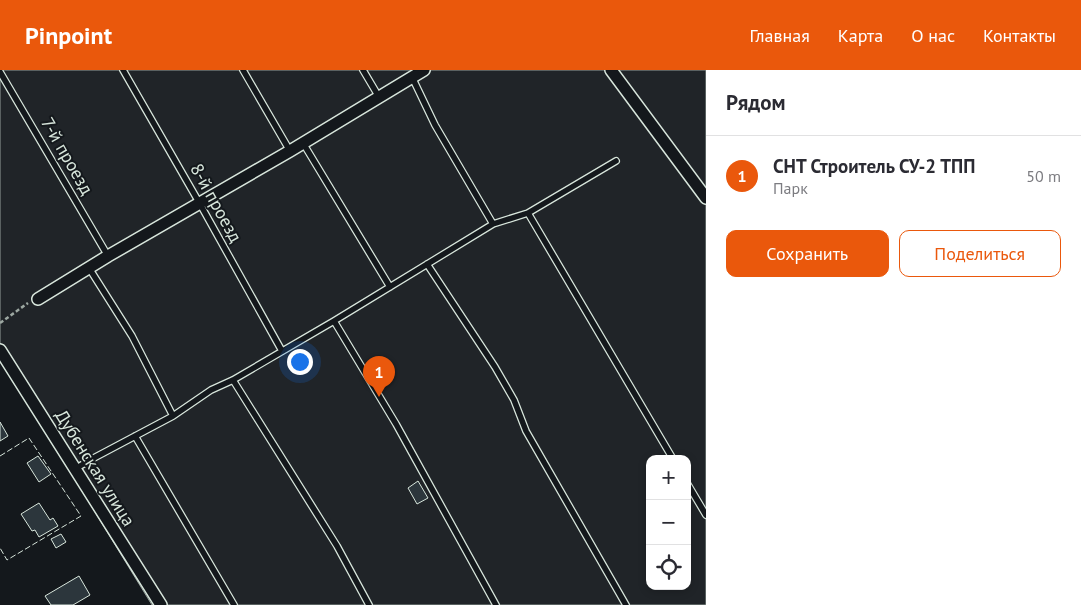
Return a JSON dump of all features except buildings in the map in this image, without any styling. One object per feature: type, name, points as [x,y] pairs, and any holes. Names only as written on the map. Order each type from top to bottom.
[{"type":"street","points":[[38,299],[424,70]]},
{"type":"street","points":[[611,70],[706,198]]},
{"type":"street","name":"Дубенская улица","points":[[0,350],[161,605]]},
{"type":"lane","name":"8-й проезд","points":[[123,70],[282,351]]},
{"type":"lane","points":[[243,70],[290,151]]},
{"type":"lane","points":[[364,70],[379,97]]},
{"type":"lane","name":"7-й проезд","points":[[0,72],[108,256]]},
{"type":"lane","points":[[412,77],[435,125],[493,224]]},
{"type":"lane","points":[[303,143],[390,287]]},
{"type":"lane","points":[[75,469],[173,416],[211,390],[233,380],[334,321],[493,224],[528,214],[616,161]]},
{"type":"lane","points":[[528,214],[671,455]]},
{"type":"lane","points":[[427,264],[514,400],[526,430],[626,605]]},
{"type":"lane","points":[[89,268],[132,336],[173,416]]},
{"type":"lane","points":[[334,321],[396,424],[496,605]]},
{"type":"lane","points":[[233,380],[337,546],[369,605]]},
{"type":"lane","points":[[136,436],[234,605]]},
{"type":"lane","points":[[691,489],[706,515]]},
{"type":"path","points":[[0,322],[24,304],[38,299]]},
{"type":"shaded area","points":[[0,70],[706,70],[706,605],[152,605],[0,359]]},
{"type":"fence","points":[[0,456],[29,438],[81,516],[7,560],[0,548]]},
{"type":"place","name":"СНТ Строитель СУ-2 ТПП","points":[[379,397]]}]
